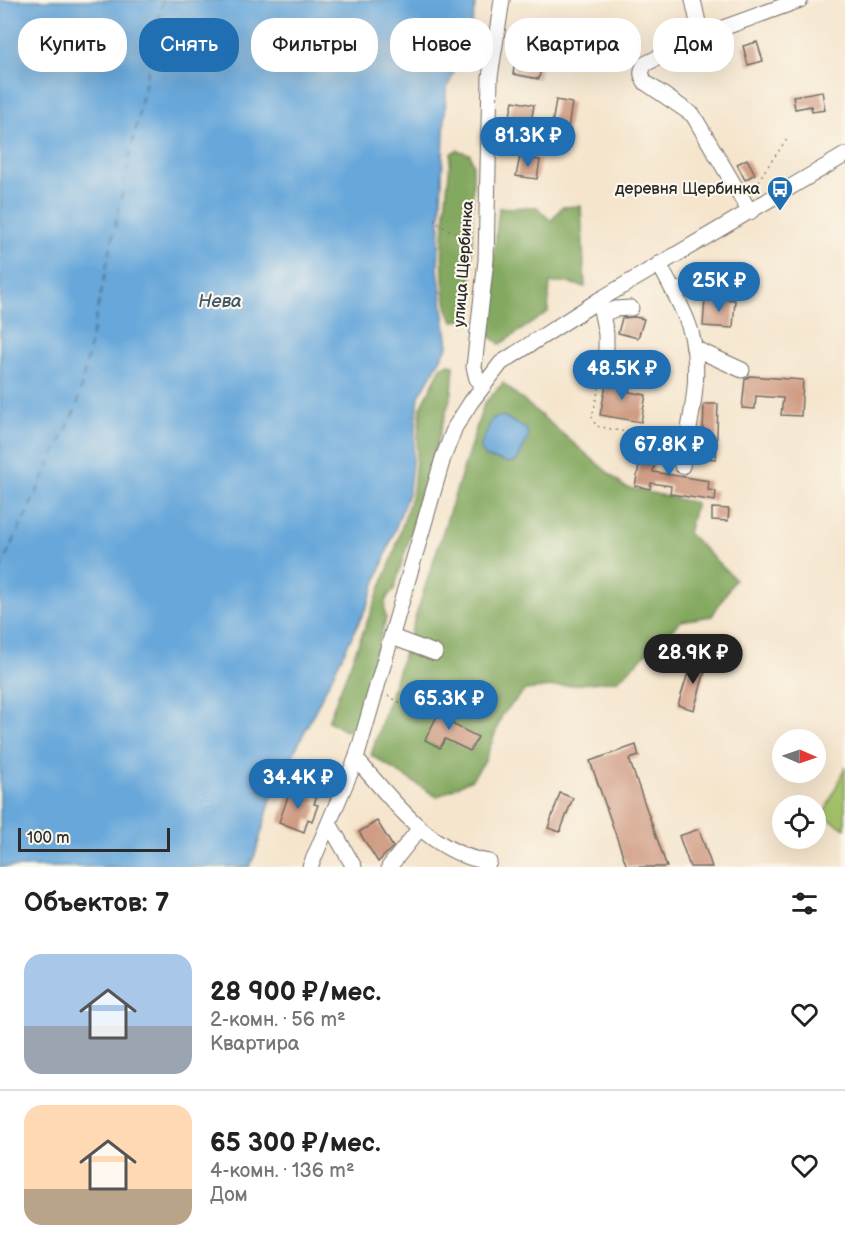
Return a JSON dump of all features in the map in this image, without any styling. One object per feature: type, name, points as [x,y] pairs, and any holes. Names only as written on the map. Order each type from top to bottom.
[{"type":"street","name":"улица Щербинка","points":[[484,384],[477,379],[474,368],[486,253],[490,77],[502,0]]},
{"type":"street","points":[[693,0],[697,18]]},
{"type":"street","points":[[734,24],[800,0]]},
{"type":"street","points":[[653,60],[645,64],[641,70],[641,77],[693,115],[751,211]]},
{"type":"street","points":[[310,867],[330,825],[356,759],[443,458],[455,427],[484,384],[501,363],[601,307],[659,264],[845,155]]},
{"type":"street","points":[[659,264],[689,324],[694,348],[695,385],[682,466]]},
{"type":"street","points":[[674,292],[698,280],[722,282]]},
{"type":"street","points":[[601,307],[631,308]]},
{"type":"street","points":[[601,307],[606,358],[644,366]]},
{"type":"street","points":[[694,348],[742,370]]},
{"type":"street","points":[[392,637],[435,653]]},
{"type":"street","points":[[356,759],[420,828],[454,852],[489,862]]},
{"type":"street","points":[[330,825],[354,867]]},
{"type":"street","points":[[389,867],[420,828]]},
{"type":"path","points":[[751,211],[754,188],[788,138]]},
{"type":"path","points":[[434,219],[453,232],[464,234],[486,253]]},
{"type":"path","points":[[606,358],[592,417],[596,426],[636,434]]},
{"type":"path","points":[[376,691],[429,717]]},
{"type":"green space","points":[[457,150],[470,154],[473,164],[471,305],[469,316],[463,320],[453,321],[447,305],[444,285],[443,239],[451,153]]},
{"type":"green space","points":[[581,206],[585,287],[568,283],[550,283],[548,312],[500,344],[490,336],[487,321],[499,208],[537,207],[551,221],[562,207]]},
{"type":"green space","points":[[450,364],[454,366],[452,392],[394,590],[385,602],[386,618],[354,727],[345,731],[328,721],[393,556],[413,490],[421,407],[442,366]]},
{"type":"green space","points":[[503,383],[625,487],[696,503],[688,533],[735,579],[712,616],[681,621],[618,680],[525,690],[502,715],[485,761],[472,779],[437,797],[371,755],[484,404]]},
{"type":"green space","points":[[845,767],[845,829],[826,818],[826,809]]},
{"type":"water","name":"Нева","points":[[0,0],[476,0],[473,18],[390,18],[390,72],[454,72],[446,91],[438,268],[448,346],[419,396],[409,491],[367,606],[271,799],[255,855],[249,867],[0,867]]},
{"type":"water","points":[[503,416],[526,429],[529,436],[517,461],[510,463],[486,457],[480,448],[492,419]]},
{"type":"building","points":[[757,42],[763,61],[748,65],[743,46]]},
{"type":"building","points":[[513,72],[540,72],[539,79],[513,74]]},
{"type":"building","points":[[822,91],[825,110],[812,112],[811,106],[795,109],[793,96]]},
{"type":"building","points":[[556,100],[572,103],[566,140],[550,137]]},
{"type":"building","points":[[513,101],[534,105],[529,134],[507,130]]},
{"type":"building","points":[[520,156],[540,160],[537,179],[516,176]]},
{"type":"building","points":[[747,159],[755,174],[745,180],[737,164]]},
{"type":"building","points":[[705,298],[735,300],[733,328],[703,326]]},
{"type":"building","points":[[622,318],[644,319],[638,338],[618,333]]},
{"type":"building","points":[[608,375],[631,380],[629,392],[646,395],[641,422],[600,415]]},
{"type":"building","points":[[750,376],[803,380],[801,416],[781,415],[783,398],[756,396],[755,409],[742,408],[745,379]]},
{"type":"building","points":[[704,404],[718,404],[716,459],[702,458]]},
{"type":"building","points":[[644,440],[658,442],[653,472],[709,481],[708,490],[716,491],[715,501],[670,494],[671,486],[651,483],[650,489],[635,486]]},
{"type":"building","points":[[712,508],[729,509],[728,521],[712,520]]},
{"type":"building","points":[[692,660],[707,664],[694,710],[678,705]]},
{"type":"building","points":[[442,706],[457,714],[452,724],[478,737],[470,751],[445,739],[440,748],[425,740]]},
{"type":"building","points":[[636,745],[639,756],[629,759],[667,867],[627,867],[590,761]]},
{"type":"building","points":[[291,788],[316,798],[314,804],[318,805],[312,821],[308,819],[304,832],[279,822]]},
{"type":"building","points":[[560,793],[573,798],[560,832],[548,828]]},
{"type":"building","points":[[377,821],[393,847],[378,862],[359,832]]},
{"type":"building","points":[[699,829],[712,867],[690,867],[679,836]]},
{"type":"ferry route","points":[[0,570],[77,406],[163,0]]},
{"type":"place","name":"деревня Щербинка","points":[[780,212]]}]
